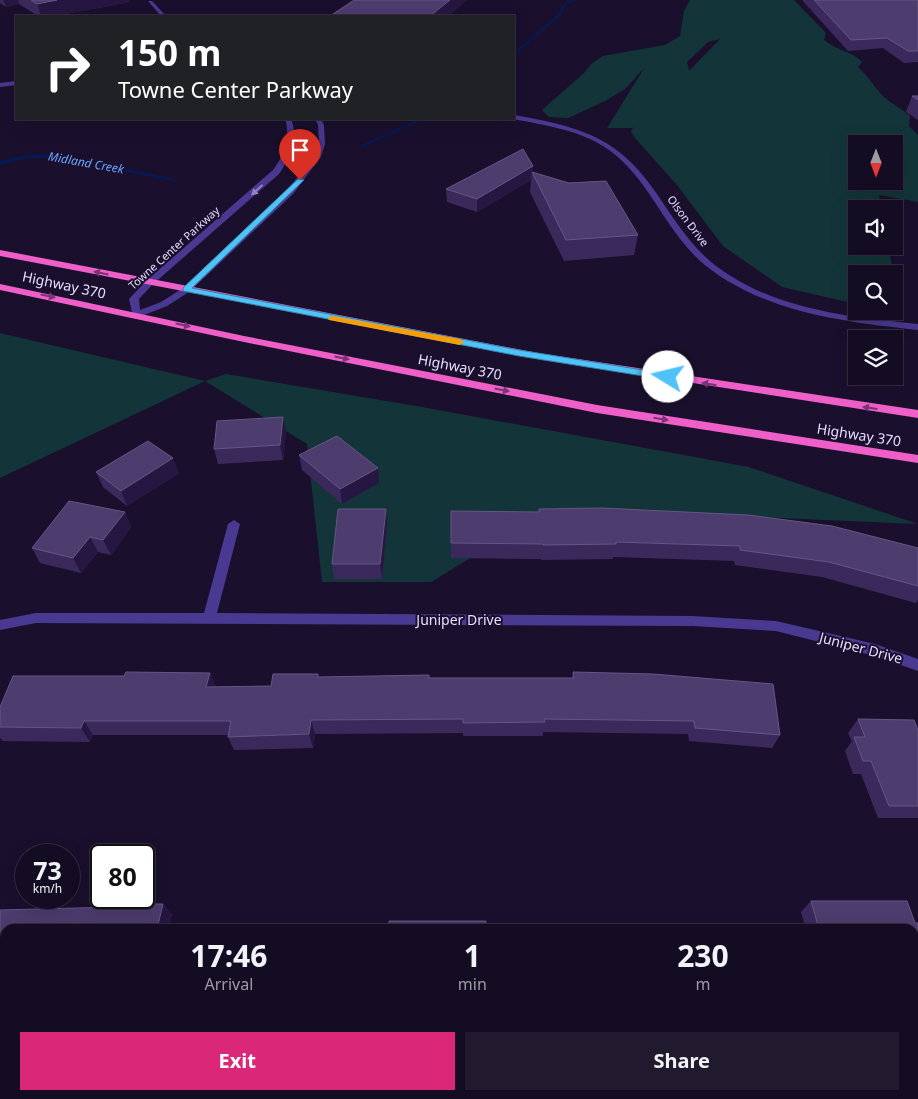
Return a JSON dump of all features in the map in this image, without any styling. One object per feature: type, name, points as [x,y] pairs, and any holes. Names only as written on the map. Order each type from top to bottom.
[{"type":"highway","name":"Highway 370","points":[[0,253],[538,356],[918,414]]},
{"type":"highway","name":"Highway 370","points":[[0,286],[254,341],[597,409],[918,460]]},
{"type":"street","points":[[156,0],[150,2],[163,15]]},
{"type":"street","points":[[0,85],[15,83]]},
{"type":"street","name":"Olson Drive","points":[[515,117],[553,125],[586,135],[618,152],[635,168],[686,241],[698,254],[711,266],[748,288],[781,303],[815,312],[870,322],[918,327]]},
{"type":"street","name":"Towne Center Parkway","points":[[136,315],[134,299],[149,283],[276,172],[282,164],[290,144],[288,120]]},
{"type":"street","points":[[136,315],[164,304],[186,290],[290,192],[310,168],[322,144],[321,125],[318,120]]},
{"type":"street","points":[[209,619],[234,524]]},
{"type":"street","name":"Juniper Drive","points":[[0,625],[36,618],[692,621],[776,626],[875,650],[916,664]]},
{"type":"green space","points":[[690,0],[794,0],[826,33],[824,40],[858,58],[862,62],[858,67],[887,100],[910,116],[909,126],[918,135],[918,202],[879,195],[880,200],[848,200],[848,255],[890,255],[892,265],[848,265],[848,302],[782,287],[723,246],[677,185],[635,138],[631,131],[635,126],[633,128],[607,128],[645,67],[625,89],[605,101],[568,118],[549,117],[542,110],[584,73],[591,64],[603,56],[665,45],[680,36],[684,11]],"holes":[[[720,39],[690,70],[687,62],[708,42]]]},
{"type":"green space","points":[[0,333],[205,381],[0,478]]},
{"type":"green space","points":[[226,374],[422,407],[749,467],[918,524],[552,508],[431,582],[322,582],[307,444],[205,381]]},
{"type":"building","points":[[31,0],[57,0],[37,4]]},
{"type":"building","points":[[354,0],[450,0],[431,15],[332,15]]},
{"type":"building","points":[[814,0],[918,0],[918,51],[908,51],[887,38],[851,40]]},
{"type":"building","points":[[523,149],[533,166],[477,199],[446,189]]},
{"type":"building","points":[[532,172],[569,183],[606,181],[638,235],[566,240]]},
{"type":"building","points":[[283,417],[280,445],[214,449],[217,421]]},
{"type":"building","points":[[337,436],[378,468],[340,489],[299,455]]},
{"type":"building","points":[[148,441],[173,458],[121,491],[96,472]]},
{"type":"building","points":[[69,501],[125,512],[103,540],[90,537],[73,558],[32,548]]},
{"type":"building","points":[[602,508],[748,515],[832,526],[918,548],[918,586],[829,562],[740,550],[740,546],[616,542],[616,544],[543,545],[451,543],[451,511],[539,512],[539,509]]},
{"type":"building","points":[[338,509],[386,509],[380,564],[332,564]]},
{"type":"building","points":[[126,672],[210,673],[206,687],[271,686],[273,674],[318,674],[318,677],[429,675],[429,678],[574,678],[573,672],[653,674],[773,684],[780,735],[695,728],[694,721],[544,719],[545,722],[463,723],[463,719],[311,720],[309,734],[228,737],[231,721],[84,721],[81,728],[0,727],[0,707],[13,676],[124,676]]},
{"type":"building","points":[[858,719],[914,720],[918,730],[918,806],[889,806],[871,761],[863,761],[854,737],[865,737]]},
{"type":"building","points":[[811,901],[907,901],[915,923],[918,923],[918,924],[818,924]]},
{"type":"building","points":[[155,904],[163,904],[158,924],[0,924],[0,910],[90,908],[155,909]]},
{"type":"building","points":[[389,921],[486,921],[486,924],[389,924]]},
{"type":"waterway","name":"Midland Creek","points":[[515,54],[559,15],[565,4],[574,0]]},
{"type":"waterway","name":"Midland Creek","points":[[361,146],[420,120]]},
{"type":"waterway","name":"Midland Creek","points":[[0,163],[29,156],[55,156],[172,179]]},
{"type":"slow traffic","points":[[332,318],[460,342]]},
{"type":"route","points":[[300,180],[290,192],[186,290],[519,353],[668,377]]}]
